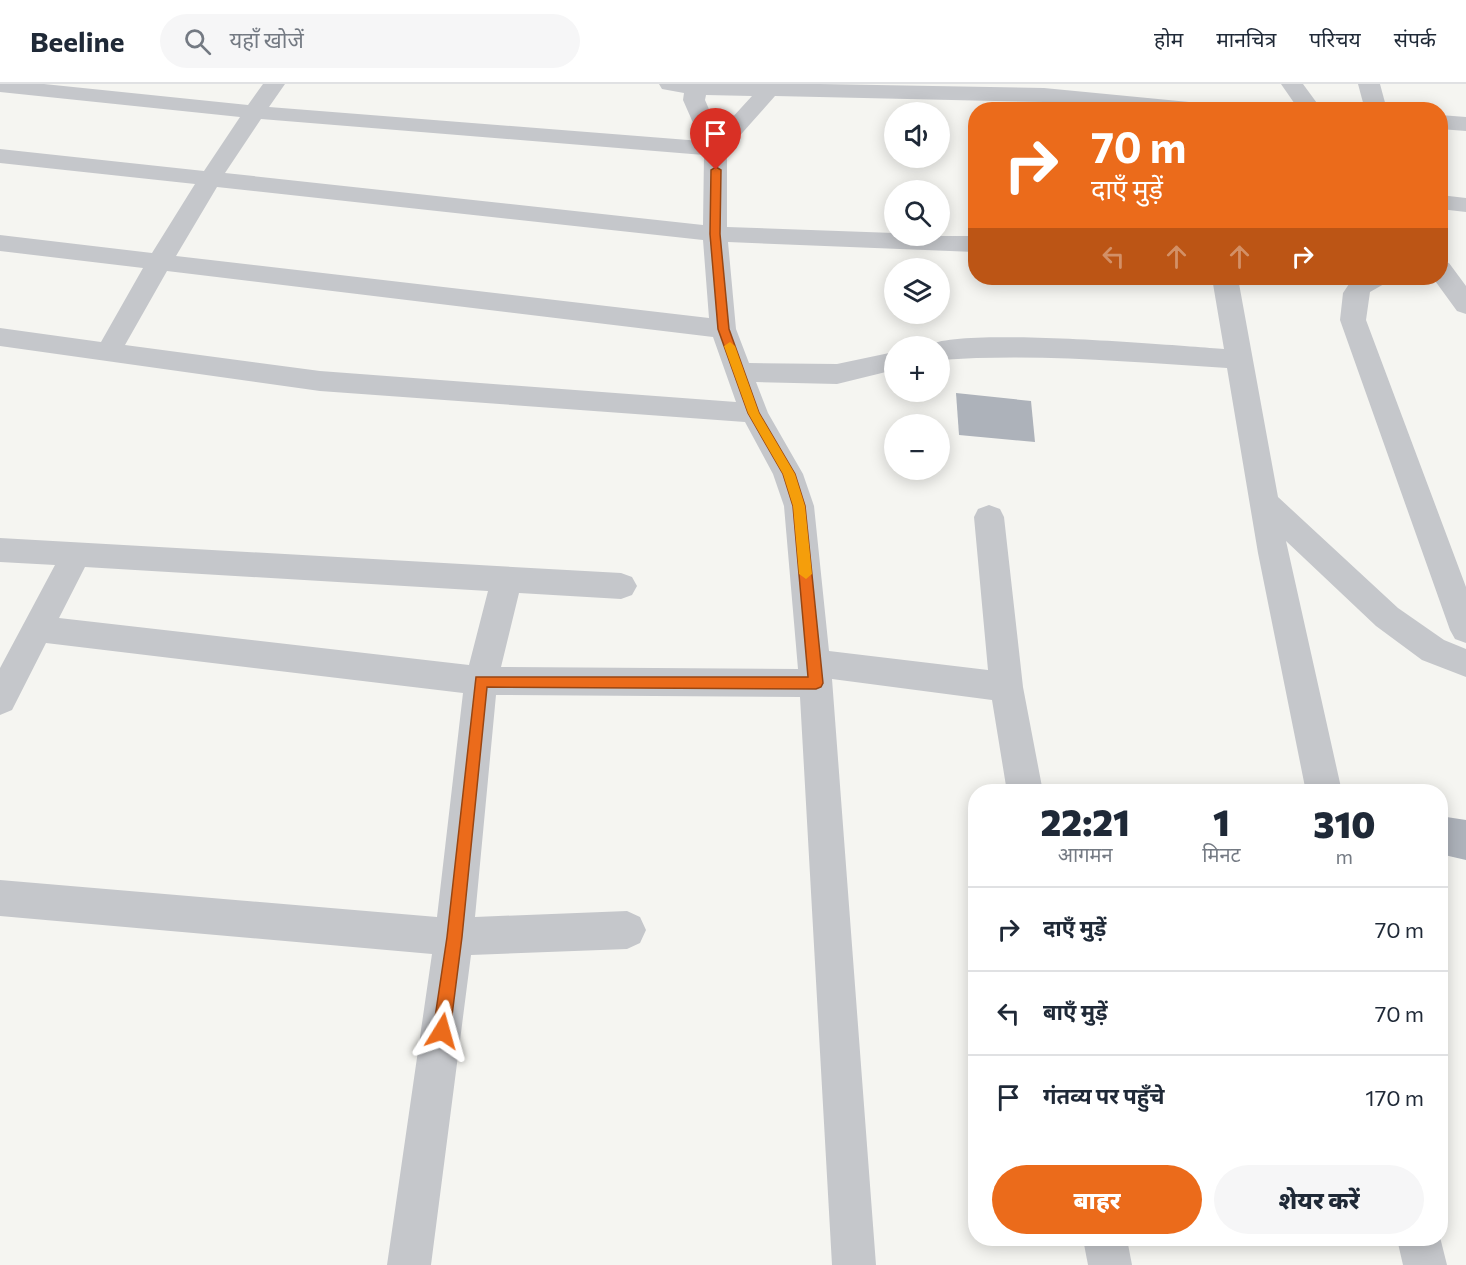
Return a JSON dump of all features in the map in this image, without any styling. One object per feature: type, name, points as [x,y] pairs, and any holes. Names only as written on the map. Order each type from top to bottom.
[{"type":"street","points":[[108,352],[158,261],[209,179],[273,84]]},
{"type":"street","points":[[1292,84],[1305,102]]},
{"type":"street","points":[[1370,84],[1374,102]]},
{"type":"street","points":[[0,86],[254,112],[716,149]]},
{"type":"street","points":[[683,86],[1044,96],[1116,102]]},
{"type":"street","points":[[683,86],[694,100],[716,149],[715,234],[723,329],[754,413],[789,474],[799,506],[814,673],[854,1265]]},
{"type":"street","points":[[716,149],[771,87]]},
{"type":"street","points":[[1448,123],[1466,124]]},
{"type":"street","points":[[0,156],[715,234],[968,244]]},
{"type":"street","points":[[1448,203],[1466,205]]},
{"type":"street","points":[[0,243],[723,329]]},
{"type":"street","points":[[1226,285],[1273,553],[1322,784]]},
{"type":"street","points":[[1361,285],[1356,291],[1353,320],[1466,630]]},
{"type":"street","points":[[1447,285],[1466,305]]},
{"type":"street","points":[[0,337],[320,381],[754,413]]},
{"type":"street","points":[[950,350],[1037,347],[1240,359]]},
{"type":"street","points":[[739,372],[837,374],[884,364]]},
{"type":"street","points":[[1264,502],[1387,617],[1433,650],[1466,663]]},
{"type":"street","points":[[990,517],[1006,687],[1024,784]]},
{"type":"street","points":[[0,550],[621,586]]},
{"type":"street","points":[[0,699],[75,556]]},
{"type":"street","points":[[409,1265],[454,937],[481,681],[507,579]]},
{"type":"street","points":[[37,629],[481,681],[814,673],[1006,687]]},
{"type":"street","points":[[0,898],[454,937],[627,930]]},
{"type":"street","points":[[1106,1246],[1110,1265]]},
{"type":"street","points":[[1421,1246],[1425,1265]]},
{"type":"building","points":[[956,393],[1031,401],[1035,442],[959,435]]},
{"type":"building","points":[[1448,817],[1466,820],[1466,860],[1448,856]]},
{"type":"slow traffic","points":[[730,346],[754,413],[789,474],[799,506],[806,574]]},
{"type":"route","points":[[442,1031],[481,681],[816,683],[799,506],[789,474],[754,413],[723,329],[715,234],[716,170]]}]
